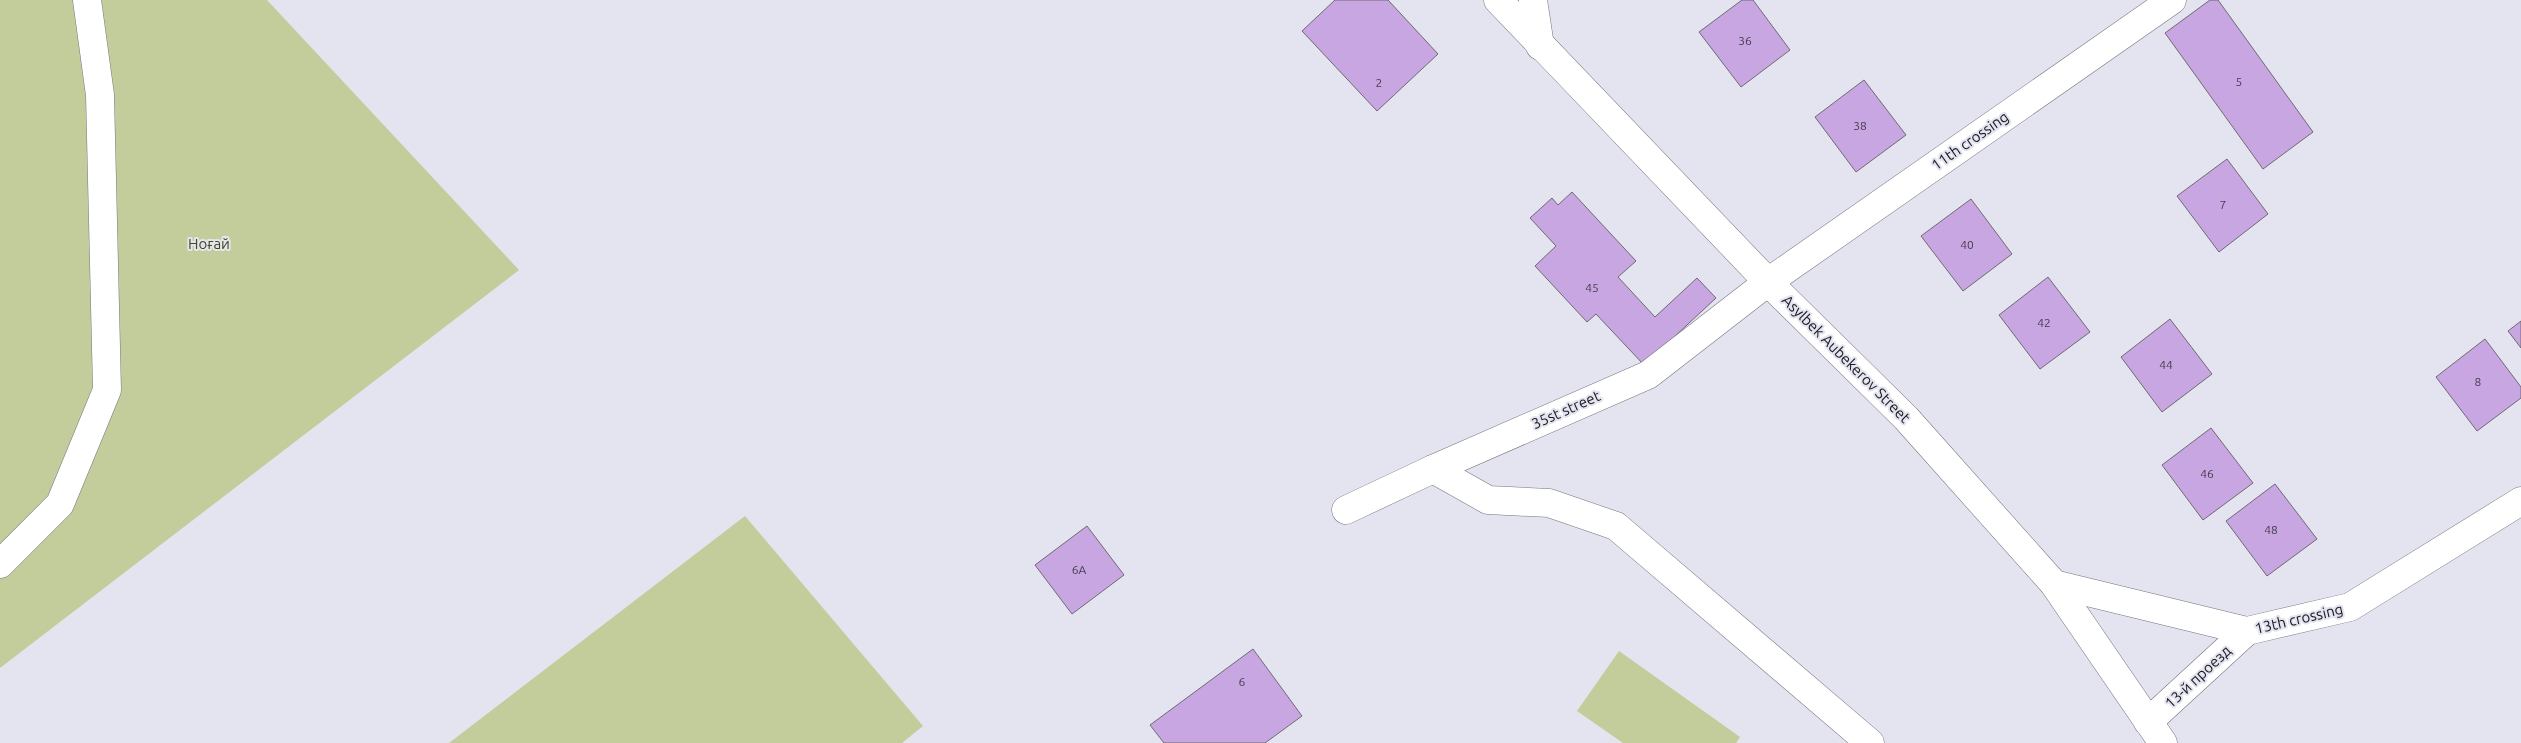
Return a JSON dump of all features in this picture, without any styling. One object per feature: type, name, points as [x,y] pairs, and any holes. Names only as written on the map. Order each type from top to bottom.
[{"type":"street","points":[[0,564],[60,504],[107,390],[100,95],[87,0]]},
{"type":"street","name":"Asylbek Aubekerov Street","points":[[1498,0],[1768,282],[1906,418],[2054,584],[2156,733]]},
{"type":"street","points":[[1533,0],[1540,46]]},
{"type":"street","name":"11th crossing","points":[[1768,282],[2172,0]]},
{"type":"street","name":"35st street","points":[[1346,510],[1433,469],[1648,375],[1768,282]]},
{"type":"street","points":[[1433,469],[1488,500],[1549,503],[1616,526],[1870,743]]},
{"type":"street","name":"13th crossing","points":[[2054,584],[2247,631],[2350,607],[2521,501]]},
{"type":"street","name":"13-й проезд","points":[[2156,733],[2247,631]]},
{"type":"green space","name":"Ноғай","points":[[0,0],[267,0],[519,270],[0,668]]},
{"type":"green space","points":[[745,516],[923,726],[902,743],[449,743]]},
{"type":"green space","points":[[1619,651],[1740,737],[1736,743],[1623,743],[1577,711]]},
{"type":"building","points":[[1335,0],[1388,0],[1438,54],[1377,111],[1302,31]]},
{"type":"building","points":[[1742,0],[1753,0],[1790,50],[1741,87],[1699,32]]},
{"type":"building","points":[[2210,0],[2218,0],[2313,132],[2263,169],[2165,33]]},
{"type":"building","points":[[1864,80],[1906,135],[1856,172],[1815,117]]},
{"type":"building","points":[[2227,159],[2268,214],[2219,252],[2177,196]]},
{"type":"building","points":[[1572,192],[1636,261],[1618,277],[1655,317],[1697,278],[1716,298],[1644,365],[1596,314],[1587,322],[1535,266],[1556,246],[1530,218],[1552,198],[1558,205]]},
{"type":"building","points":[[1971,199],[2012,254],[1963,291],[1921,236]]},
{"type":"building","points":[[2048,277],[2090,332],[2040,369],[1999,315]]},
{"type":"building","points":[[2170,319],[2212,374],[2162,412],[2121,357]]},
{"type":"building","points":[[2521,321],[2521,348],[2508,331]]},
{"type":"building","points":[[2485,339],[2521,387],[2521,398],[2477,431],[2436,377]]},
{"type":"building","points":[[2211,428],[2253,483],[2203,520],[2162,465]]},
{"type":"building","points":[[2275,484],[2317,539],[2267,576],[2226,521]]},
{"type":"building","points":[[1087,526],[1124,575],[1072,614],[1035,565]]},
{"type":"building","points":[[1253,649],[1302,716],[1265,743],[1164,743],[1150,725]]}]
